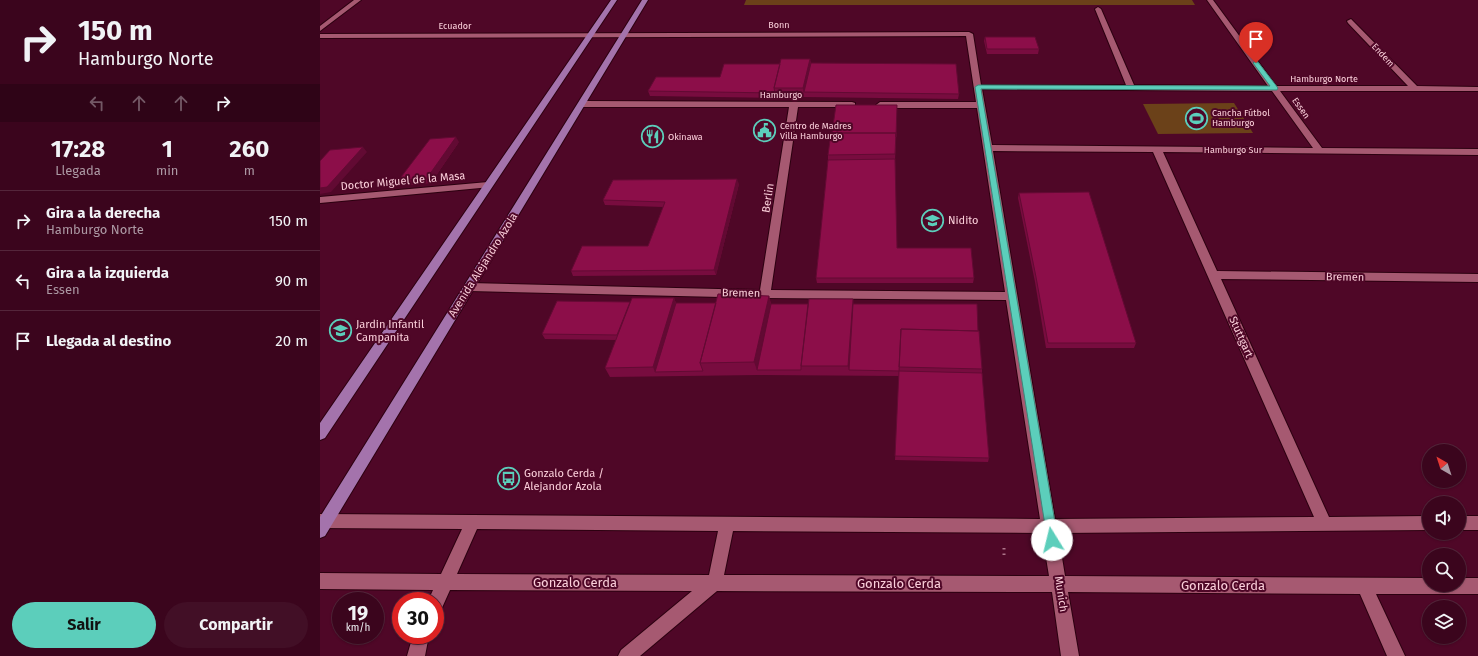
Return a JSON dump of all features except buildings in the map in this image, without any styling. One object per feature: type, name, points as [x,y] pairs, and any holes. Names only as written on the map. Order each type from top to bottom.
[{"type":"main road","points":[[320,434],[614,0]]},
{"type":"main road","name":"Avenida Alejandro Azola","points":[[322,524],[470,287],[645,0]]},
{"type":"street","points":[[320,29],[358,0]]},
{"type":"street","name":"Essen","points":[[1210,0],[1319,150]]},
{"type":"street","points":[[1098,9],[1131,88]]},
{"type":"street","name":"Endem","points":[[1351,21],[1415,89]]},
{"type":"street","name":"Bonn","points":[[589,36],[969,34]]},
{"type":"street","name":"Munich","points":[[969,34],[1070,656]]},
{"type":"street","name":"Ecuador","points":[[320,36],[589,36]]},
{"type":"street","name":"Hamburgo Norte","points":[[978,87],[1478,89]]},
{"type":"street","name":"Hamburgo","points":[[582,104],[981,105]]},
{"type":"street","name":"Berlin","points":[[765,294],[794,105]]},
{"type":"street","name":"Hamburgo Sur","points":[[988,148],[1474,152]]},
{"type":"street","name":"Stuttgart","points":[[1157,150],[1325,524]]},
{"type":"street","points":[[1474,152],[1478,160]]},
{"type":"street","name":"Doctor Miguel de la Masa","points":[[320,200],[488,186]]},
{"type":"street","name":"Bremen","points":[[1213,275],[1478,278]]},
{"type":"street","name":"Bremen","points":[[470,287],[765,294],[1012,296]]},
{"type":"street","points":[[322,524],[473,522],[1050,526],[1422,523]]},
{"type":"street","points":[[441,592],[473,522]]},
{"type":"street","points":[[1466,523],[1478,523]]},
{"type":"street","points":[[627,656],[715,582],[726,524]]},
{"type":"street","name":"Gonzalo Cerda","points":[[320,581],[1478,586]]},
{"type":"street","points":[[1364,585],[1396,656]]},
{"type":"street","points":[[416,656],[419,644]]},
{"type":"path","points":[[1002,525],[1006,584]]},
{"type":"shaded area","points":[[746,0],[1192,0],[1195,5],[744,5]]},
{"type":"shaded area","name":"Cancha Fútbol Hamburgo","points":[[1234,103],[1253,133],[1158,134],[1143,104]]},
{"type":"place","name":"Cancha Fútbol Hamburgo","points":[[1197,118]]},
{"type":"place","name":"Centro de Madres Villa Hamburgo","points":[[764,131]]},
{"type":"place","name":"Okinawa","points":[[652,137]]},
{"type":"place","name":"Nidito","points":[[932,220]]},
{"type":"place","name":"Jardin Infantil Campanita","points":[[340,330]]},
{"type":"place","name":"Gonzalo Cerda / Alejandor Azola","points":[[509,479]]},
{"type":"route","points":[[1052,540],[978,87],[1275,88],[1256,63]]}]
